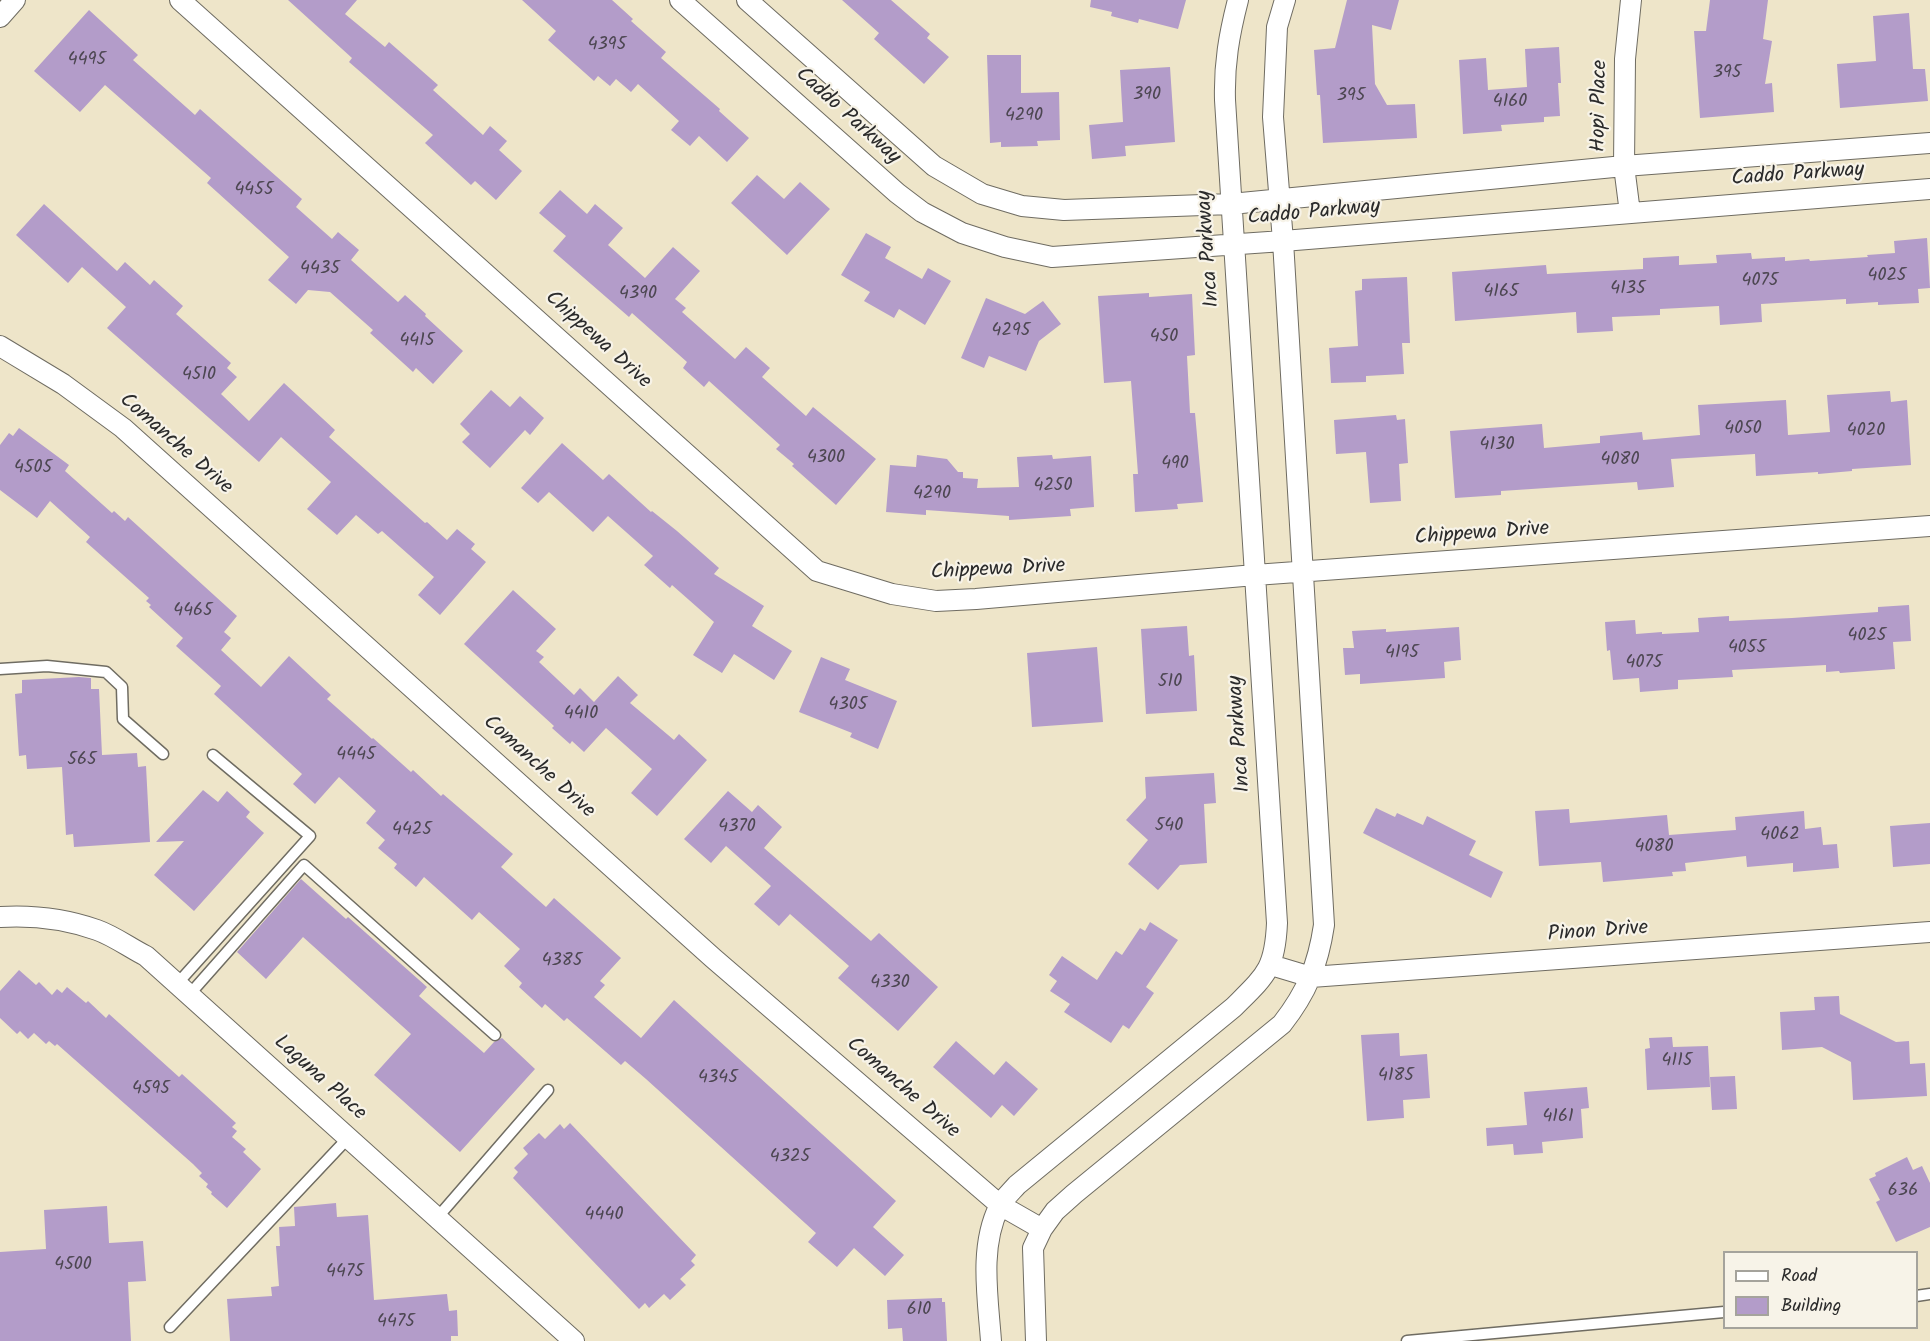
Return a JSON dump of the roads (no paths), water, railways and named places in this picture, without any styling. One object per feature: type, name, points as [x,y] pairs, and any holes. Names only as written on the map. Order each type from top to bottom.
[{"type":"street","points":[[0,17],[15,0]]},
{"type":"street","name":"Chippewa Drive","points":[[180,0],[817,571],[892,594],[936,601],[1255,575],[1930,526]]},
{"type":"street","name":"Caddo Parkway","points":[[680,0],[897,194],[922,212],[962,233],[1005,247],[1052,257],[1234,245],[1930,189]]},
{"type":"street","name":"Caddo Parkway","points":[[747,0],[934,166],[982,194],[1022,206],[1064,210],[1232,204],[1624,166],[1930,143]]},
{"type":"street","name":"Inca Parkway","points":[[991,1341],[987,1252],[990,1229],[1000,1205],[1017,1185],[1234,1007],[1257,984],[1271,965],[1276,948],[1277,923],[1224,76],[1228,39],[1238,0]]},
{"type":"street","points":[[1036,1341],[1034,1248],[1042,1229],[1055,1211],[1282,1024],[1298,1003],[1320,952],[1324,925],[1284,241],[1273,117],[1277,27],[1285,0]]},
{"type":"street","name":"Hopi Place","points":[[1630,213],[1624,166],[1625,59],[1631,0]]},
{"type":"street","name":"Comanche Drive","points":[[0,346],[63,384],[123,428],[704,950],[1000,1205],[1042,1229]]},
{"type":"street","name":"Laguna Place","points":[[0,917],[60,919],[99,930],[146,956],[574,1341]]},
{"type":"street","name":"Pinon Drive","points":[[1271,965],[1311,977],[1930,932]]},
{"type":"lane","points":[[0,669],[47,666],[106,672],[122,687],[123,719],[164,754]]},
{"type":"lane","points":[[183,989],[310,836],[213,755]]},
{"type":"lane","points":[[183,989],[304,865],[495,1035]]},
{"type":"lane","points":[[437,1218],[548,1090]]},
{"type":"lane","points":[[170,1327],[348,1138]]},
{"type":"lane","points":[[1407,1341],[1723,1312]]}]
